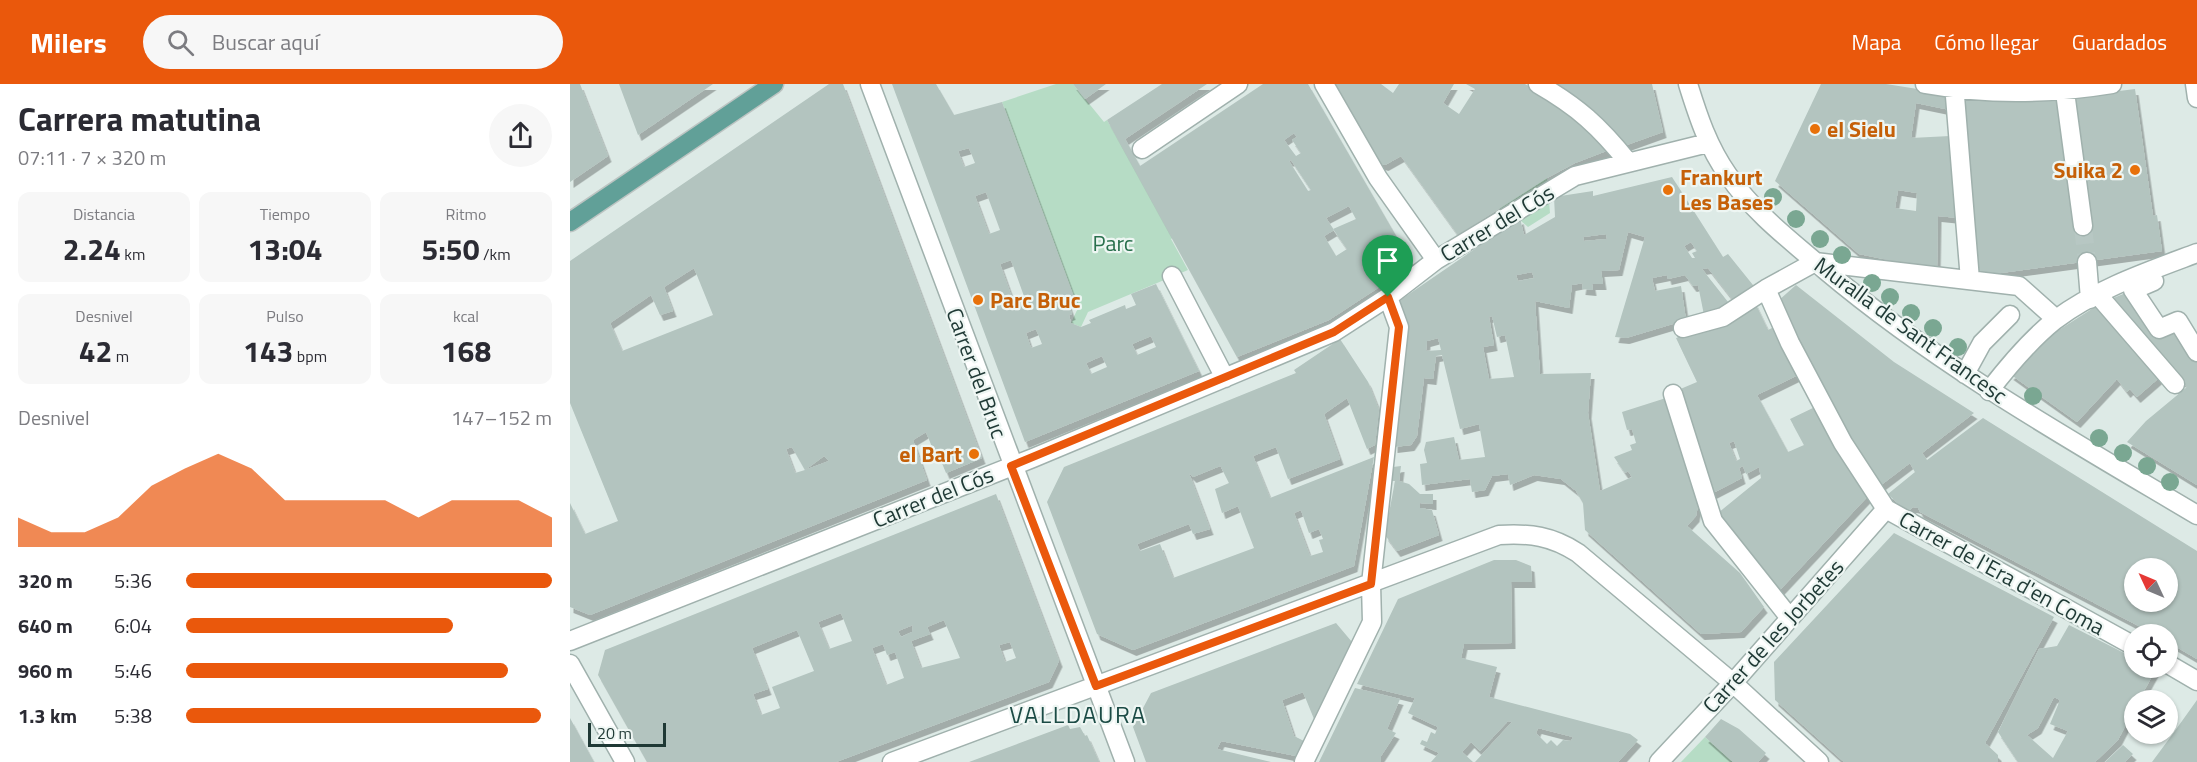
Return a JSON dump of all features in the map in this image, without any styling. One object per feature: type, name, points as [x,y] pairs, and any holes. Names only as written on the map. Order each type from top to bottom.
[{"type":"main road","points":[[570,222],[774,84]]},
{"type":"street","name":"Carrer del Bruc","points":[[870,84],[1011,466],[1125,762]]},
{"type":"street","points":[[1142,149],[1238,84]]},
{"type":"street","points":[[1324,84],[1378,178],[1436,260]]},
{"type":"street","points":[[1539,84],[1562,98],[1601,129],[1628,162]]},
{"type":"street","name":"Muralla de Sant Francesc","points":[[1688,84],[1708,143],[1753,207],[1815,262],[1861,300],[1989,391],[2197,515]]},
{"type":"street","points":[[1925,84],[2066,92],[2112,84]]},
{"type":"street","points":[[2195,84],[2197,98]]},
{"type":"street","points":[[1954,87],[1970,280]]},
{"type":"street","points":[[2066,92],[2083,226]]},
{"type":"street","name":"Carrer del Cós","points":[[570,641],[1011,466],[1334,332],[1388,297],[1436,260],[1575,176],[1708,143]]},
{"type":"street","points":[[1989,391],[2030,342],[2056,319],[2145,272],[2197,253]]},
{"type":"street","points":[[1683,328],[1723,317],[1766,289],[1815,262],[2019,286],[2056,319]]},
{"type":"street","points":[[2087,262],[2095,297],[2175,384]]},
{"type":"street","points":[[2197,263],[2133,290],[2159,329],[2178,321],[2197,352]]},
{"type":"street","points":[[1172,276],[1225,378]]},
{"type":"street","name":"Carrer de l'Era d'en Coma","points":[[1766,289],[1790,344],[1843,442],[1886,509],[2124,640]]},
{"type":"street","points":[[1304,762],[1372,622],[1371,584],[1399,327],[1388,297]]},
{"type":"street","points":[[1965,374],[1982,343],[2010,315]]},
{"type":"street","points":[[1673,394],[1713,521],[1790,618]]},
{"type":"street","name":"Carrer de les Jorbetes","points":[[1659,762],[1733,683],[1886,509]]},
{"type":"street","points":[[892,762],[1499,536],[1524,533],[1560,542],[1578,553],[1733,683],[1819,762]]},
{"type":"street","points":[[570,664],[625,762]]},
{"type":"street","points":[[2178,670],[2197,681]]},
{"type":"green space","name":"Parc","points":[[1056,84],[1073,84],[1104,122],[1107,120],[1174,237],[1171,239],[1188,270],[1088,312],[1081,327],[1071,323],[1078,308],[1002,102]]},
{"type":"green space","points":[[1547,178],[1550,213],[1528,227],[1513,214],[1498,208]]},
{"type":"green space","points":[[1705,737],[1733,762],[1681,762]]},
{"type":"building","points":[[570,84],[580,84],[608,156],[570,182]]},
{"type":"building","points":[[619,84],[713,84],[638,135]]},
{"type":"building","points":[[829,84],[843,84],[982,458],[946,473],[935,446],[932,447],[926,432],[913,440],[927,480],[590,615],[570,607],[570,503],[585,534],[618,521],[570,403],[570,261]],"holes":[[[694,268],[713,315],[622,351],[610,323],[651,295],[660,315],[673,311],[664,287]],[[792,447],[805,470],[795,473],[786,449]],[[824,456],[829,461],[805,470]]]},
{"type":"building","points":[[892,84],[936,84],[954,115],[1002,102],[1074,297],[1067,300],[1072,314],[1069,315],[1071,323],[1081,327],[1091,323],[1089,320],[1125,305],[1126,309],[1136,305],[1131,294],[1156,284],[1199,371],[1025,442]],"holes":[[[969,148],[975,163],[964,167],[958,151]],[[986,192],[1000,230],[989,234],[975,196]],[[1011,260],[1025,299],[1014,303],[1000,264]],[[1036,329],[1042,344],[1031,348],[1026,333]],[[1151,336],[1156,347],[1137,355],[1132,344]],[[1102,356],[1107,367],[1091,374],[1086,363]]]},
{"type":"building","points":[[1073,84],[1106,84],[1085,99]]},
{"type":"building","points":[[1162,84],[1207,84],[1125,139],[1140,166],[1263,84],[1308,84],[1413,265],[1329,320],[1237,357],[1107,120]],"holes":[[[1294,133],[1297,137],[1292,140],[1301,153],[1296,156],[1284,140]],[[1291,160],[1311,190],[1308,191],[1289,161]],[[1349,206],[1356,219],[1333,229],[1326,218]],[[1334,230],[1347,249],[1336,256],[1324,236]]]},
{"type":"building","points":[[1333,84],[1381,84],[1393,93],[1399,84],[1454,84],[1443,103],[1459,114],[1475,89],[1466,84],[1525,84],[1564,107],[1609,150],[1575,163],[1547,178],[1458,235],[1401,156],[1385,165],[1378,163]]},
{"type":"building","points":[[1552,84],[1652,84],[1663,132],[1624,146],[1606,124],[1589,109]]},
{"type":"building","points":[[1821,84],[1886,84],[1949,94],[1950,110],[1916,103],[1911,138],[1950,136],[1958,218],[1938,216],[1937,270],[1859,254],[1775,181]],"holes":[[[1898,190],[1917,193],[1916,211],[1895,208]]]},
{"type":"building","points":[[2135,89],[2153,216],[2157,215],[2162,251],[1979,276],[1961,98],[2072,97]]},
{"type":"building","points":[[1672,177],[1723,257],[1728,254],[1757,290],[1737,305],[1708,268],[1702,269],[1732,307],[1704,315],[1698,285],[1693,286],[1685,275],[1668,279],[1667,275],[1652,278],[1655,291],[1681,286],[1686,320],[1626,338],[1615,337],[1645,237],[1628,232],[1619,270],[1601,271],[1603,284],[1592,284],[1593,290],[1582,289],[1583,283],[1572,285],[1569,308],[1535,301],[1540,374],[1591,373],[1588,413],[1600,491],[1632,477],[1628,471],[1625,473],[1614,457],[1632,450],[1630,445],[1636,443],[1632,429],[1627,430],[1622,412],[1666,398],[1699,500],[1696,516],[1687,526],[1740,573],[1764,607],[1741,632],[1701,634],[1585,530],[1583,503],[1576,491],[1561,479],[1534,475],[1510,485],[1508,474],[1492,476],[1485,490],[1472,492],[1470,479],[1422,485],[1420,464],[1427,463],[1424,450],[1426,442],[1454,437],[1459,460],[1485,457],[1479,424],[1460,429],[1442,355],[1436,356],[1433,379],[1424,378],[1417,436],[1411,445],[1394,447],[1396,303],[1520,218],[1524,235],[1555,217],[1554,197],[1593,191],[1593,196]],"holes":[[[1606,234],[1607,239],[1584,241],[1583,237]],[[1691,242],[1697,251],[1692,253],[1695,258],[1692,258],[1684,246]],[[1532,272],[1534,278],[1518,281],[1516,275]],[[1492,316],[1497,337],[1505,335],[1514,377],[1489,379],[1483,347],[1494,345],[1489,317]],[[1438,338],[1441,350],[1426,351],[1427,341]]]},
{"type":"building","points":[[1796,285],[1894,362],[1974,413],[1922,453],[1927,460],[1983,418],[2197,551],[2197,659],[2178,648],[2178,624],[2135,624],[1920,512],[1918,508],[1913,507],[1907,513],[1888,494],[1915,472],[1910,463],[1881,485],[1857,450],[1778,301]]},
{"type":"building","points":[[2133,290],[2159,329],[2178,321],[2197,352],[2197,485],[2127,442],[2146,421],[2187,387],[2111,299]]},
{"type":"building","points":[[1754,301],[1768,330],[1774,327],[1798,375],[1757,395],[1788,452],[1804,445],[1790,419],[1815,407],[1869,495],[1777,593],[1718,513],[1761,478],[1759,467],[1746,474],[1743,466],[1739,468],[1742,478],[1711,494],[1678,390],[1697,382],[1676,338],[1720,323]],"holes":[[[1734,441],[1740,459],[1736,461],[1729,443]]]},
{"type":"building","points":[[2098,305],[2160,377],[2137,397],[2130,389],[2127,392],[2117,379],[2077,422],[2010,374],[2048,337]]},
{"type":"building","points":[[1340,339],[1368,382],[1379,410],[1375,445],[1367,449],[1347,398],[1324,414],[1340,459],[1288,479],[1276,447],[1253,456],[1270,498],[1374,457],[1354,566],[1133,650],[1097,634],[1047,502],[1064,467],[1296,373],[1294,370]],"holes":[[[1218,461],[1229,483],[1215,489],[1222,513],[1238,506],[1254,548],[1173,578],[1160,544],[1140,551],[1137,544],[1189,524],[1193,534],[1210,529],[1189,473],[1193,477],[1220,466]],[[1301,510],[1309,533],[1319,529],[1323,539],[1319,540],[1323,552],[1310,556],[1294,513]]]},
{"type":"building","points":[[1401,466],[1399,481],[1409,484],[1420,494],[1433,494],[1433,504],[1420,503],[1420,508],[1432,510],[1439,535],[1397,551],[1385,535],[1395,481],[1391,481],[1393,467]]},
{"type":"building","points":[[996,494],[1059,661],[1049,682],[836,762],[647,762],[598,675],[605,650]],"holes":[[[841,613],[852,641],[829,649],[818,622]],[[944,620],[960,658],[921,668],[911,641],[930,634],[927,627]],[[913,625],[912,632],[901,637],[898,631]],[[797,630],[814,671],[772,687],[780,708],[761,715],[753,694],[768,689],[752,648]],[[1010,642],[1016,658],[1005,662],[999,645]],[[883,644],[887,655],[895,652],[904,678],[886,685],[872,648]]]},
{"type":"building","points":[[1894,533],[2054,617],[1985,743],[1998,755],[1998,762],[1844,762],[1775,700],[1774,662]]},
{"type":"building","points":[[1494,560],[1516,560],[1531,566],[1532,582],[1511,582],[1512,643],[1464,644],[1461,658],[1497,667],[1489,697],[1630,734],[1638,740],[1618,762],[1475,762],[1512,722],[1508,721],[1480,751],[1471,742],[1462,752],[1473,762],[1431,762],[1439,753],[1420,744],[1422,740],[1427,742],[1431,732],[1435,734],[1438,727],[1408,713],[1415,698],[1357,684],[1398,599]],"holes":[[[1538,728],[1573,737],[1571,741],[1563,740],[1557,746],[1551,740],[1547,744],[1536,733]]]},
{"type":"building","points":[[1336,623],[1352,642],[1314,719],[1303,692],[1282,700],[1294,736],[1304,741],[1296,756],[1221,741],[1217,749],[1271,762],[1146,762],[1133,727],[1151,693]]},
{"type":"building","points":[[2069,625],[2124,653],[2124,678],[2151,678],[2144,690],[2124,690],[2124,728],[2118,740],[2095,762],[2018,762],[1998,732],[2039,649],[2057,646]],"holes":[[[2054,697],[2060,700],[2050,724],[2068,731],[2053,758],[2027,735],[2038,728]]]},
{"type":"building","points":[[1355,688],[1400,699],[1387,729],[1396,733],[1381,756],[1381,762],[1319,762]]},
{"type":"building","points":[[2197,700],[2197,762],[2152,762],[2165,744],[2178,744],[2178,727]]},
{"type":"building","points":[[570,718],[594,762],[570,762]]},
{"type":"building","points":[[1721,719],[1739,729],[1766,753],[1758,762],[1733,762],[1705,737]]},
{"type":"building","points":[[1068,725],[1070,729],[1080,727],[1085,736],[1087,735],[1099,762],[969,762]]},
{"type":"building","points":[[2123,745],[2133,754],[2125,762],[2105,762]]},
{"type":"tunnel","points":[[2083,226],[2087,262]]},
{"type":"place","name":"el Sielu","points":[[1815,129]]},
{"type":"place","name":"Suika 2","points":[[2135,170]]},
{"type":"place","name":"Frankurt Les Bases","points":[[1668,190]]},
{"type":"place","name":"Parc Bruc","points":[[978,300]]},
{"type":"place","name":"el Bart","points":[[974,454]]},
{"type":"district","name":"VALLDAURA","points":[[1078,714]]},
{"type":"route","points":[[1388,297],[1399,327],[1371,584],[1096,686],[1011,466],[1334,332],[1388,297]]}]
